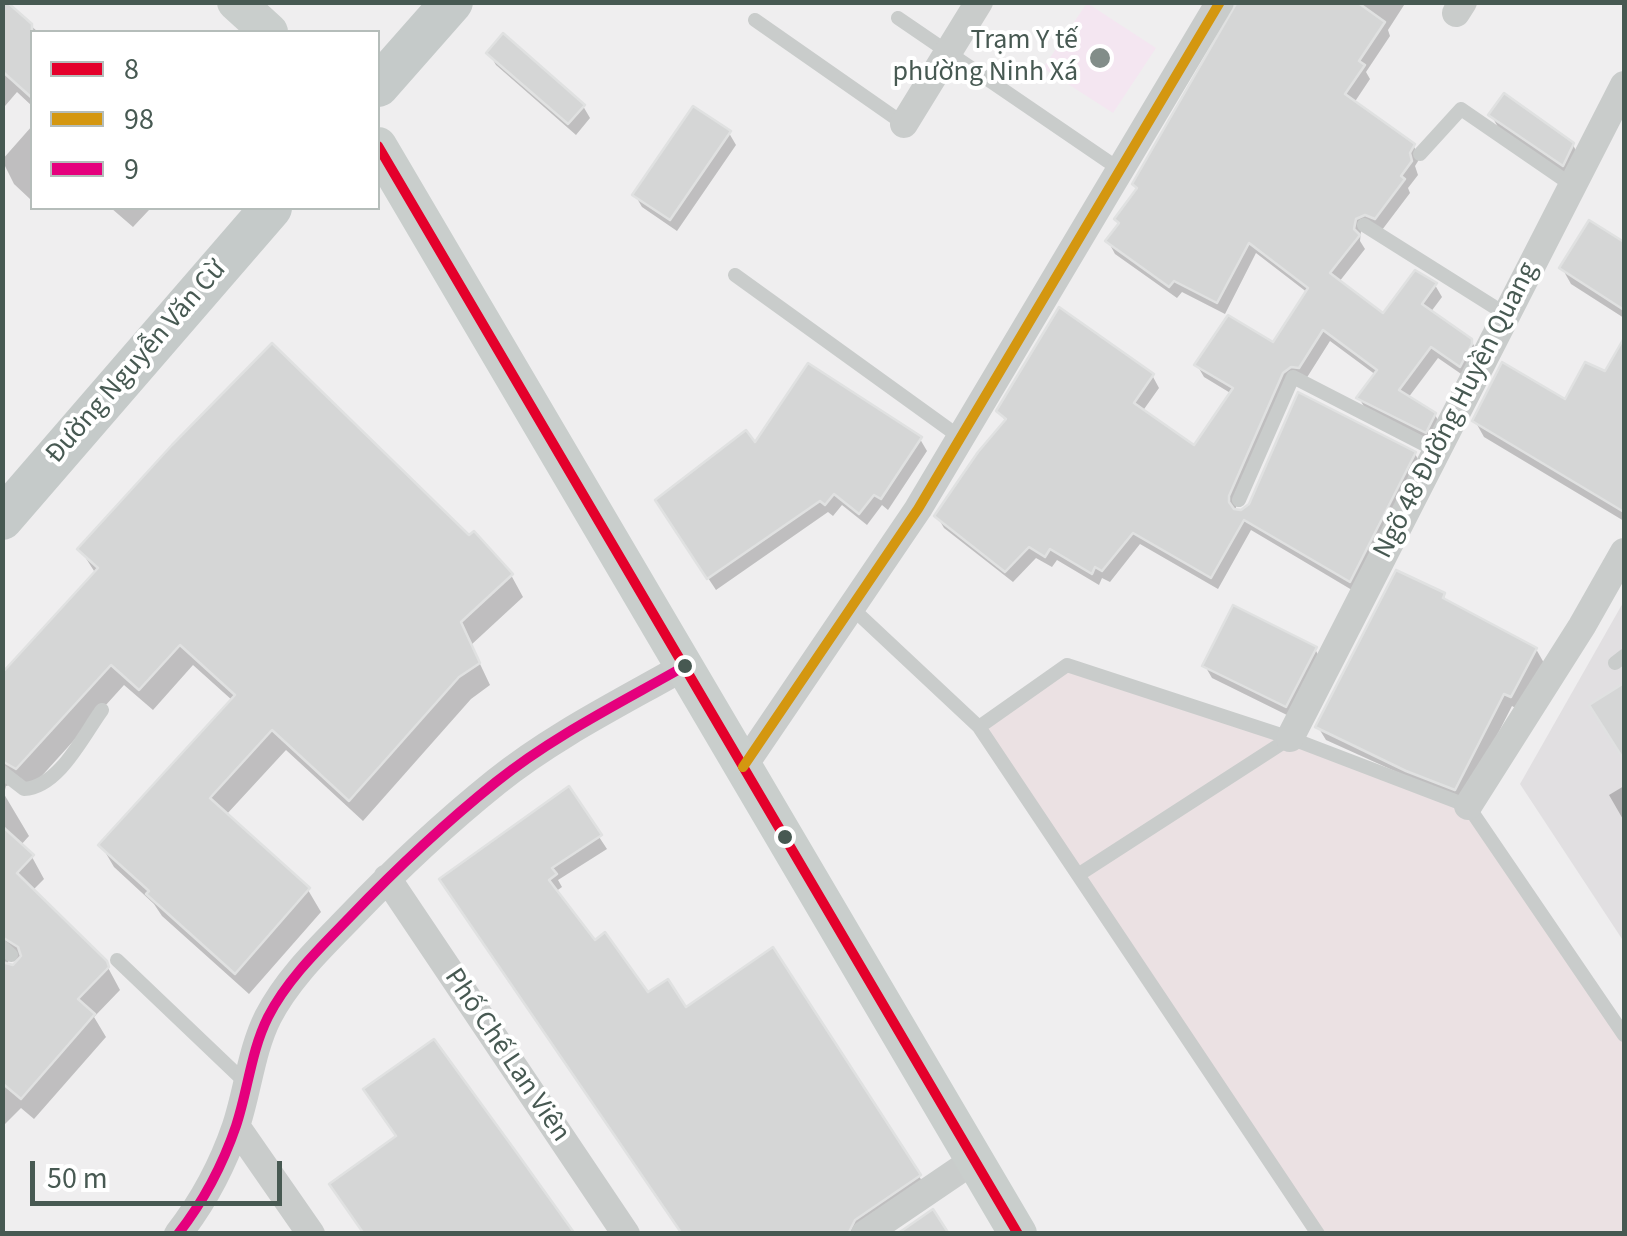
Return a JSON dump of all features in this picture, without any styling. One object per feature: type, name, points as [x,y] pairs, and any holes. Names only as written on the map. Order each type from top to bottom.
[{"type":"main road","points":[[236,2],[268,30]]},
{"type":"main road","points":[[380,84],[452,2]]},
{"type":"main road","points":[[380,149],[1018,1234]]},
{"type":"main road","name":"Đường Nguyễn Văn Cừ","points":[[2,519],[269,210]]},
{"type":"street","points":[[904,124],[979,2]]},
{"type":"street","points":[[743,768],[853,609],[960,438],[1220,2]]},
{"type":"street","name":"Ngõ 48 Đường Huyền Quang","points":[[1290,738],[1624,85]]},
{"type":"street","points":[[1468,806],[1624,552]]},
{"type":"street","points":[[178,1234],[214,1179],[236,1126],[268,1017],[285,989],[388,878],[498,780],[685,666]]},
{"type":"street","name":"Phố Chế Lan Viên","points":[[388,878],[626,1234]]},
{"type":"street","points":[[236,1126],[310,1234]]},
{"type":"street","points":[[865,1234],[974,1160]]},
{"type":"lane","points":[[898,18],[1122,171]]},
{"type":"lane","points":[[754,20],[904,124]]},
{"type":"lane","points":[[1420,154],[1461,108],[1573,186]]},
{"type":"lane","points":[[1364,225],[1507,315]]},
{"type":"lane","points":[[735,275],[960,438]]},
{"type":"lane","points":[[1240,500],[1293,377],[1437,451]]},
{"type":"lane","points":[[853,609],[979,727],[1318,1234]]},
{"type":"lane","points":[[979,727],[1067,665],[1290,738],[1468,806],[1624,1035]]},
{"type":"lane","points":[[2,772],[24,789],[37,788],[57,771],[102,710]]},
{"type":"lane","points":[[1078,875],[1290,738]]},
{"type":"lane","points":[[117,960],[246,1083]]},
{"type":"shaded area","name":"Trạm Y tế phường Ninh Xá","points":[[1087,3],[1156,48],[1113,113],[1043,68]]},
{"type":"shaded area","points":[[1624,601],[1624,942],[1520,784]]},
{"type":"shaded area","points":[[1067,665],[1468,806],[1624,1035],[1624,1233],[1318,1233],[979,727]]},
{"type":"building","points":[[2,2],[7,2],[32,24],[30,96],[2,71]]},
{"type":"building","points":[[1237,2],[1357,2],[1385,22],[1359,61],[1365,65],[1345,94],[1415,144],[1410,153],[1412,161],[1401,176],[1405,179],[1375,219],[1365,215],[1356,219],[1354,229],[1360,235],[1330,273],[1383,313],[1415,270],[1437,283],[1422,304],[1472,339],[1472,344],[1460,367],[1431,347],[1399,390],[1436,413],[1426,433],[1356,398],[1377,370],[1323,330],[1299,368],[1291,367],[1283,373],[1229,496],[1234,509],[1241,510],[1249,504],[1298,392],[1416,452],[1350,582],[1244,520],[1211,578],[1133,533],[1102,571],[1095,567],[1092,574],[1050,549],[1045,557],[1029,547],[1005,572],[934,516],[1006,419],[996,411],[1059,307],[1154,374],[1134,403],[1194,445],[1233,388],[1194,365],[1228,315],[1273,342],[1308,288],[1249,243],[1217,303],[1174,281],[1169,287],[1105,241],[1119,223],[1114,219],[1137,188],[1132,184]]},
{"type":"building","points":[[503,33],[585,105],[568,124],[486,53]]},
{"type":"building","points":[[1504,93],[1574,143],[1563,166],[1488,115]]},
{"type":"building","points":[[693,106],[731,131],[670,220],[632,195]]},
{"type":"building","points":[[1589,220],[1624,242],[1624,310],[1559,268]]},
{"type":"building","points":[[1624,338],[1624,512],[1472,421],[1502,362],[1565,399],[1585,362],[1605,371]]},
{"type":"building","points":[[272,343],[469,535],[474,531],[513,574],[461,622],[480,663],[459,677],[349,801],[272,730],[210,798],[310,888],[235,974],[98,845],[235,695],[180,645],[139,690],[111,665],[16,769],[2,761],[2,673],[98,568],[77,549]]},
{"type":"building","points":[[808,363],[922,437],[881,499],[874,495],[859,514],[834,494],[825,505],[820,501],[707,579],[655,500],[746,430],[755,442]]},
{"type":"building","points":[[1396,570],[1445,593],[1443,598],[1537,648],[1511,697],[1504,694],[1455,790],[1315,727]]},
{"type":"building","points":[[1233,605],[1317,647],[1286,707],[1202,666]]},
{"type":"building","points":[[1624,683],[1624,760],[1589,705]]},
{"type":"building","points":[[569,786],[602,835],[552,868],[557,874],[549,880],[595,940],[605,932],[648,992],[668,979],[686,1007],[773,947],[921,1175],[855,1220],[848,1234],[682,1234],[439,879]]},
{"type":"building","points":[[2,826],[34,855],[17,873],[109,967],[78,999],[95,1014],[21,1099],[2,1083],[2,962],[13,965],[21,956],[18,947],[2,937]]},
{"type":"building","points":[[434,1039],[575,1234],[364,1234],[329,1184],[396,1136],[363,1089]]},
{"type":"building","points":[[933,1209],[949,1234],[897,1234]]},
{"type":"transit line","name":"98","points":[[743,767],[918,509],[1220,2]]},
{"type":"transit line","name":"8","points":[[380,149],[1018,1234]]},
{"type":"transit line","name":"9","points":[[178,1234],[204,1196],[225,1154],[268,1017],[306,964],[403,864],[496,782],[564,735],[685,666]]},
{"type":"place","name":"Trạm Y tế phường Ninh Xá","points":[[1100,58]]}]
